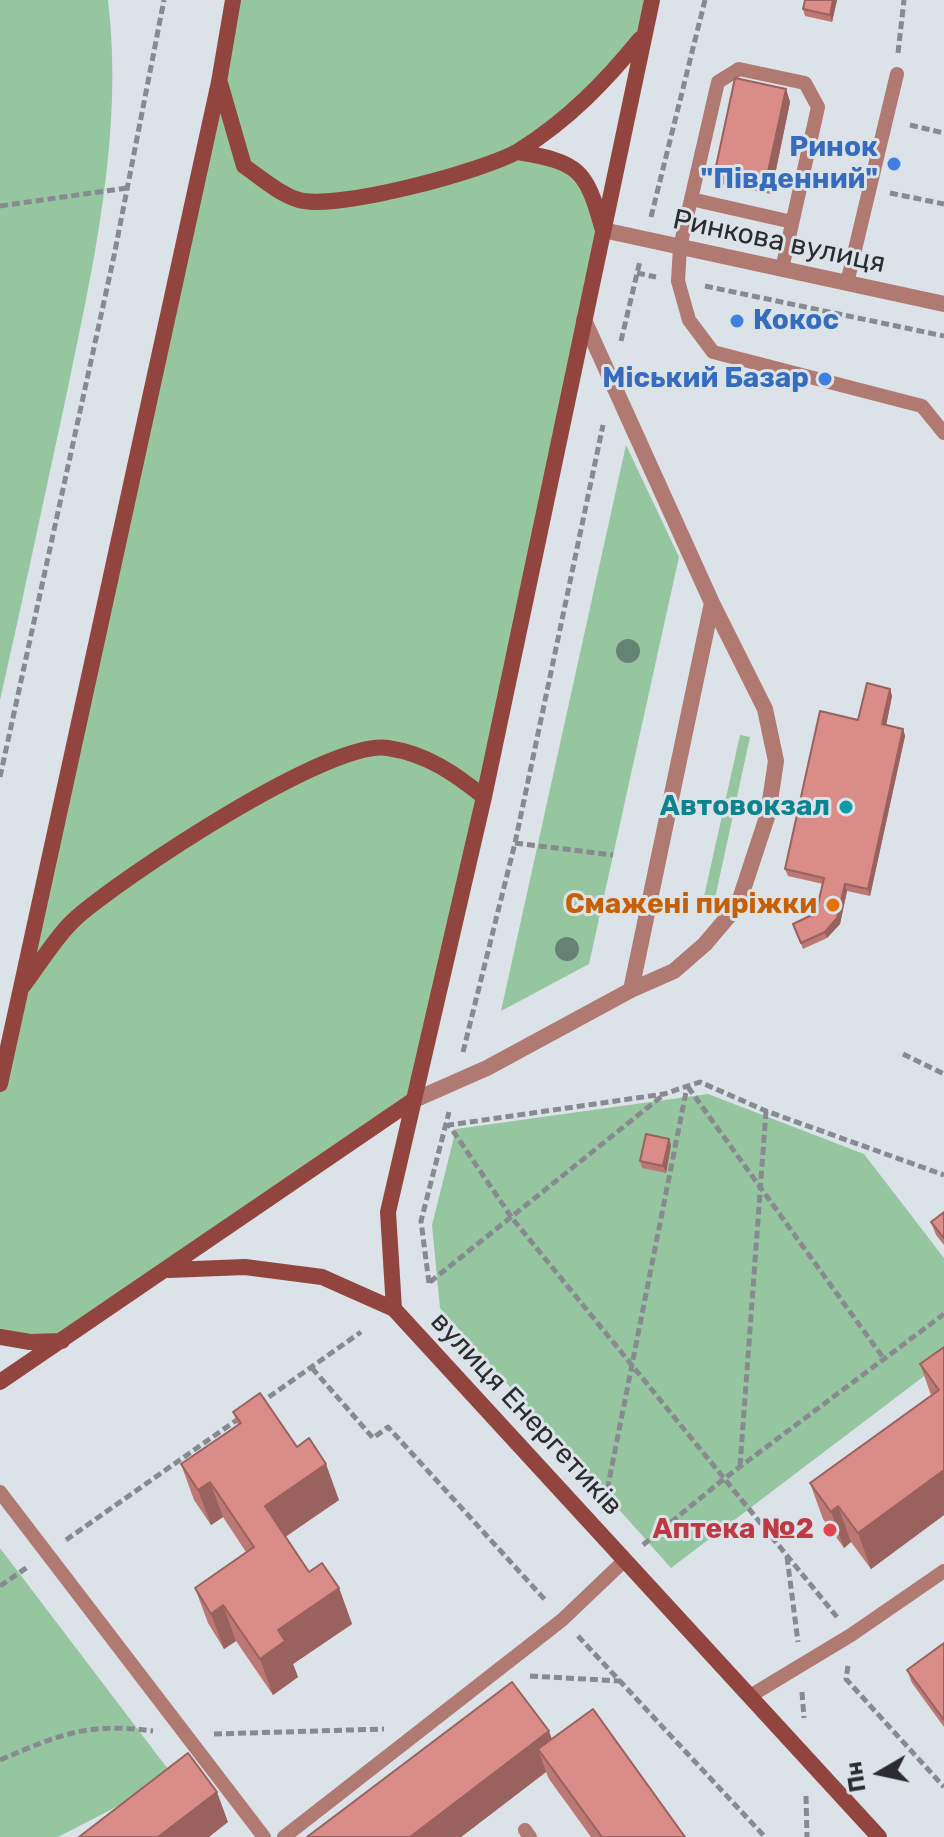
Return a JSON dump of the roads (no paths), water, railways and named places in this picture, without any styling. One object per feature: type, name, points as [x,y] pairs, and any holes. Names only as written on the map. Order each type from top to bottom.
[{"type":"main road","points":[[0,1084],[219,82],[233,0]]},
{"type":"main road","points":[[169,1270],[245,1267],[322,1277],[394,1309],[388,1212],[484,797],[652,0]]},
{"type":"main road","points":[[219,82],[244,166],[297,200],[353,200],[449,175],[518,152],[595,93],[642,36]]},
{"type":"main road","points":[[518,152],[560,159],[590,185],[603,230]]},
{"type":"main road","points":[[21,989],[73,921],[136,871],[258,796],[327,762],[385,747],[442,764],[484,797]]},
{"type":"main road","points":[[0,1382],[169,1270],[412,1101]]},
{"type":"main road","name":"вулиця Енергетиків","points":[[394,1309],[879,1837]]},
{"type":"main road","points":[[0,1337],[30,1342],[63,1341]]},
{"type":"street","name":"Ринкова вулиця","points":[[603,230],[944,304]]},
{"type":"street","points":[[412,1101],[487,1068],[631,990],[674,971],[705,944],[738,905],[768,814],[776,761],[765,709],[712,603],[584,320]]},
{"type":"street","points":[[631,990],[712,603]]},
{"type":"lane","points":[[782,269],[818,107],[805,83],[739,69],[718,82],[680,247],[678,281],[689,320],[713,352],[922,406],[944,433]]},
{"type":"lane","points":[[847,283],[897,74]]},
{"type":"lane","points":[[691,199],[792,222]]},
{"type":"lane","points":[[0,1492],[264,1837]]},
{"type":"lane","points":[[284,1837],[562,1620],[625,1560]]},
{"type":"lane","points":[[750,1696],[851,1635],[944,1571]]},
{"type":"place","name":"Ринок \"Південний\"","points":[[894,164]]},
{"type":"place","name":"Кокос","points":[[737,321]]},
{"type":"place","name":"Міський Базар","points":[[825,379]]},
{"type":"place","name":"Автовокзал","points":[[846,807]]},
{"type":"place","name":"Смажені пиріжки","points":[[833,905]]},
{"type":"place","name":"Аптека №2","points":[[830,1530]]}]
